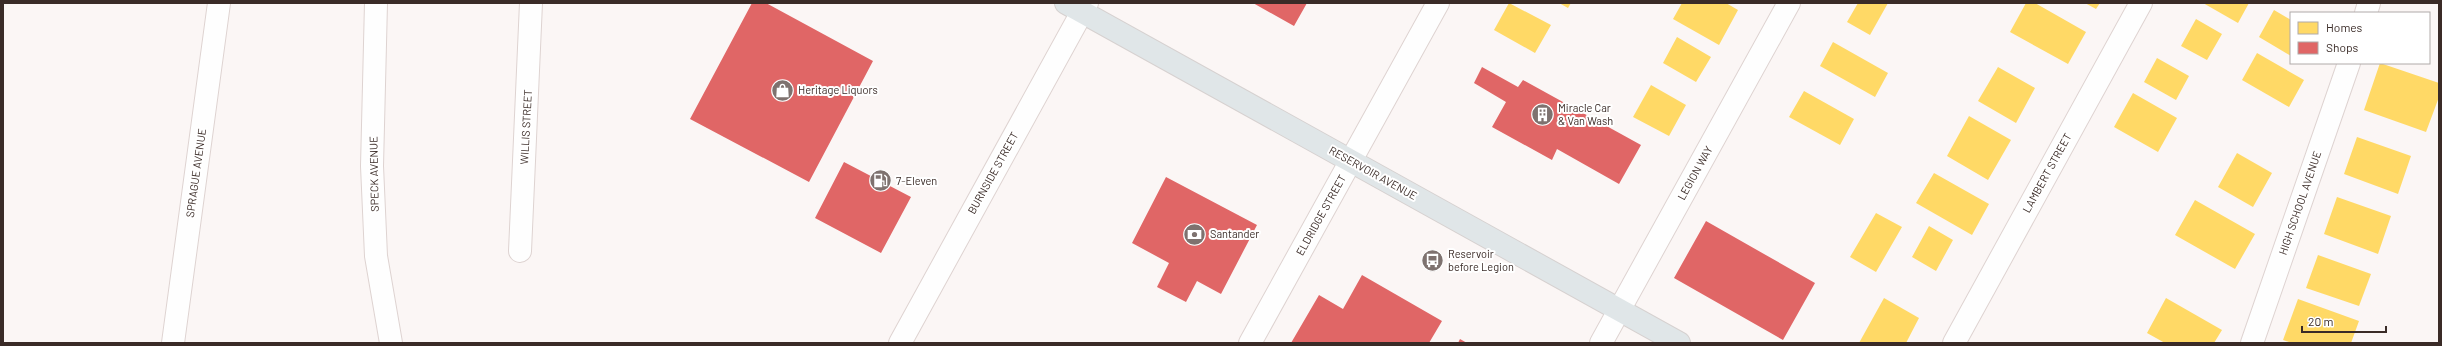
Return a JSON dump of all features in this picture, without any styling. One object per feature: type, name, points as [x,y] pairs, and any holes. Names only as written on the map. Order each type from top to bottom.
[{"type":"main road","name":"RESERVOIR AVENUE","points":[[1078,6],[1351,161],[1679,343]]},
{"type":"street","name":"SPRAGUE AVENUE","points":[[173,343],[219,3]]},
{"type":"street","name":"SPECK AVENUE","points":[[376,3],[373,189],[376,256],[391,343]]},
{"type":"street","name":"WILLIS STREET","points":[[520,251],[531,3]]},
{"type":"street","name":"ELDRIDGE STREET","points":[[1250,343],[1438,3]]},
{"type":"street","name":"LEGION WAY","points":[[1601,343],[1789,3]]},
{"type":"street","name":"LAMBERT STREET","points":[[1954,343],[2141,3]]},
{"type":"street","name":"BURNSIDE STREET","points":[[900,343],[1078,6]]},
{"type":"street","name":"HIGH SCHOOL AVENUE","points":[[2252,343],[2349,64]]},
{"type":"building: Homes","points":[[1509,3],[1551,25],[1535,53],[1494,30]]},
{"type":"building: Homes","points":[[1559,3],[1571,3],[1568,8]]},
{"type":"building: Homes","points":[[1682,3],[1726,3],[1738,10],[1719,45],[1673,19]]},
{"type":"building: Homes","points":[[1858,3],[1888,3],[1870,35],[1847,22]]},
{"type":"building: Homes","points":[[2026,3],[2035,3],[2086,32],[2068,64],[2010,32]]},
{"type":"building: Homes","points":[[2085,3],[2100,3],[2096,9]]},
{"type":"building: Homes","points":[[2203,3],[2249,3],[2238,23]]},
{"type":"building: Homes","points":[[2274,10],[2290,19],[2290,55],[2259,37]]},
{"type":"building: Homes","points":[[2196,19],[2222,34],[2207,60],[2181,46]]},
{"type":"building: Homes","points":[[1677,37],[1711,57],[1696,82],[1663,63]]},
{"type":"building: Homes","points":[[1833,42],[1888,73],[1875,97],[1820,66]]},
{"type":"building: Homes","points":[[2257,53],[2304,80],[2289,107],[2242,80]]},
{"type":"building: Homes","points":[[2157,58],[2189,76],[2176,100],[2144,82]]},
{"type":"building: Homes","points":[[2380,64],[2439,83],[2439,97],[2426,132],[2364,110]]},
{"type":"building: Homes","points":[[1998,67],[2035,88],[2016,123],[1978,101]]},
{"type":"building: Homes","points":[[1651,85],[1686,105],[1669,136],[1633,117]]},
{"type":"building: Homes","points":[[1804,91],[1854,119],[1840,145],[1789,117]]},
{"type":"building: Homes","points":[[2133,93],[2177,118],[2158,152],[2114,127]]},
{"type":"building: Homes","points":[[1969,116],[2011,140],[1988,180],[1947,156]]},
{"type":"building: Homes","points":[[2357,137],[2411,156],[2398,194],[2344,174]]},
{"type":"building: Homes","points":[[2237,153],[2272,173],[2253,207],[2218,187]]},
{"type":"building: Homes","points":[[1934,173],[1989,204],[1972,235],[1916,203]]},
{"type":"building: Homes","points":[[2337,197],[2391,216],[2378,254],[2324,234]]},
{"type":"building: Homes","points":[[2195,200],[2255,234],[2235,269],[2175,235]]},
{"type":"building: Homes","points":[[1876,213],[1902,227],[1876,272],[1850,257]]},
{"type":"building: Homes","points":[[1929,226],[1953,240],[1936,271],[1912,257]]},
{"type":"building: Homes","points":[[2318,255],[2371,274],[2359,306],[2306,288]]},
{"type":"building: Homes","points":[[1884,298],[1919,318],[1906,343],[1859,343]]},
{"type":"building: Homes","points":[[2166,298],[2222,330],[2214,343],[2165,343],[2147,333]]},
{"type":"building: Homes","points":[[2298,299],[2359,321],[2351,343],[2292,343],[2283,340]]},
{"type":"building: Shops","name":"Heritage Liquors","points":[[752,3],[766,3],[873,61],[809,182],[690,119]]},
{"type":"building: Shops","points":[[1253,3],[1307,3],[1294,26]]},
{"type":"building: Shops","name":"Miracle Car & Van Wash","points":[[1482,67],[1518,87],[1523,80],[1641,145],[1619,184],[1557,149],[1552,160],[1492,127],[1506,102],[1474,83]]},
{"type":"building: Shops","points":[[844,162],[911,197],[881,253],[815,218]]},
{"type":"building: Shops","name":"Santander","points":[[1166,177],[1257,225],[1221,294],[1197,281],[1186,302],[1157,287],[1169,263],[1132,243]]},
{"type":"building: Shops","points":[[1706,221],[1815,283],[1783,340],[1674,278]]},
{"type":"building: Shops","points":[[1362,275],[1442,321],[1429,343],[1291,343],[1319,295],[1343,309]]},
{"type":"building: Shops","points":[[1460,339],[1467,343],[1458,343]]},
{"type":"place","name":"Heritage Liquors","points":[[782,90]]},
{"type":"place","name":"Miracle Car & Van Wash","points":[[1542,114]]},
{"type":"place","name":"7-Eleven","points":[[881,181]]},
{"type":"place","name":"Santander","points":[[1194,234]]},
{"type":"place","name":"Reservoir before Legion","points":[[1433,260]]}]
